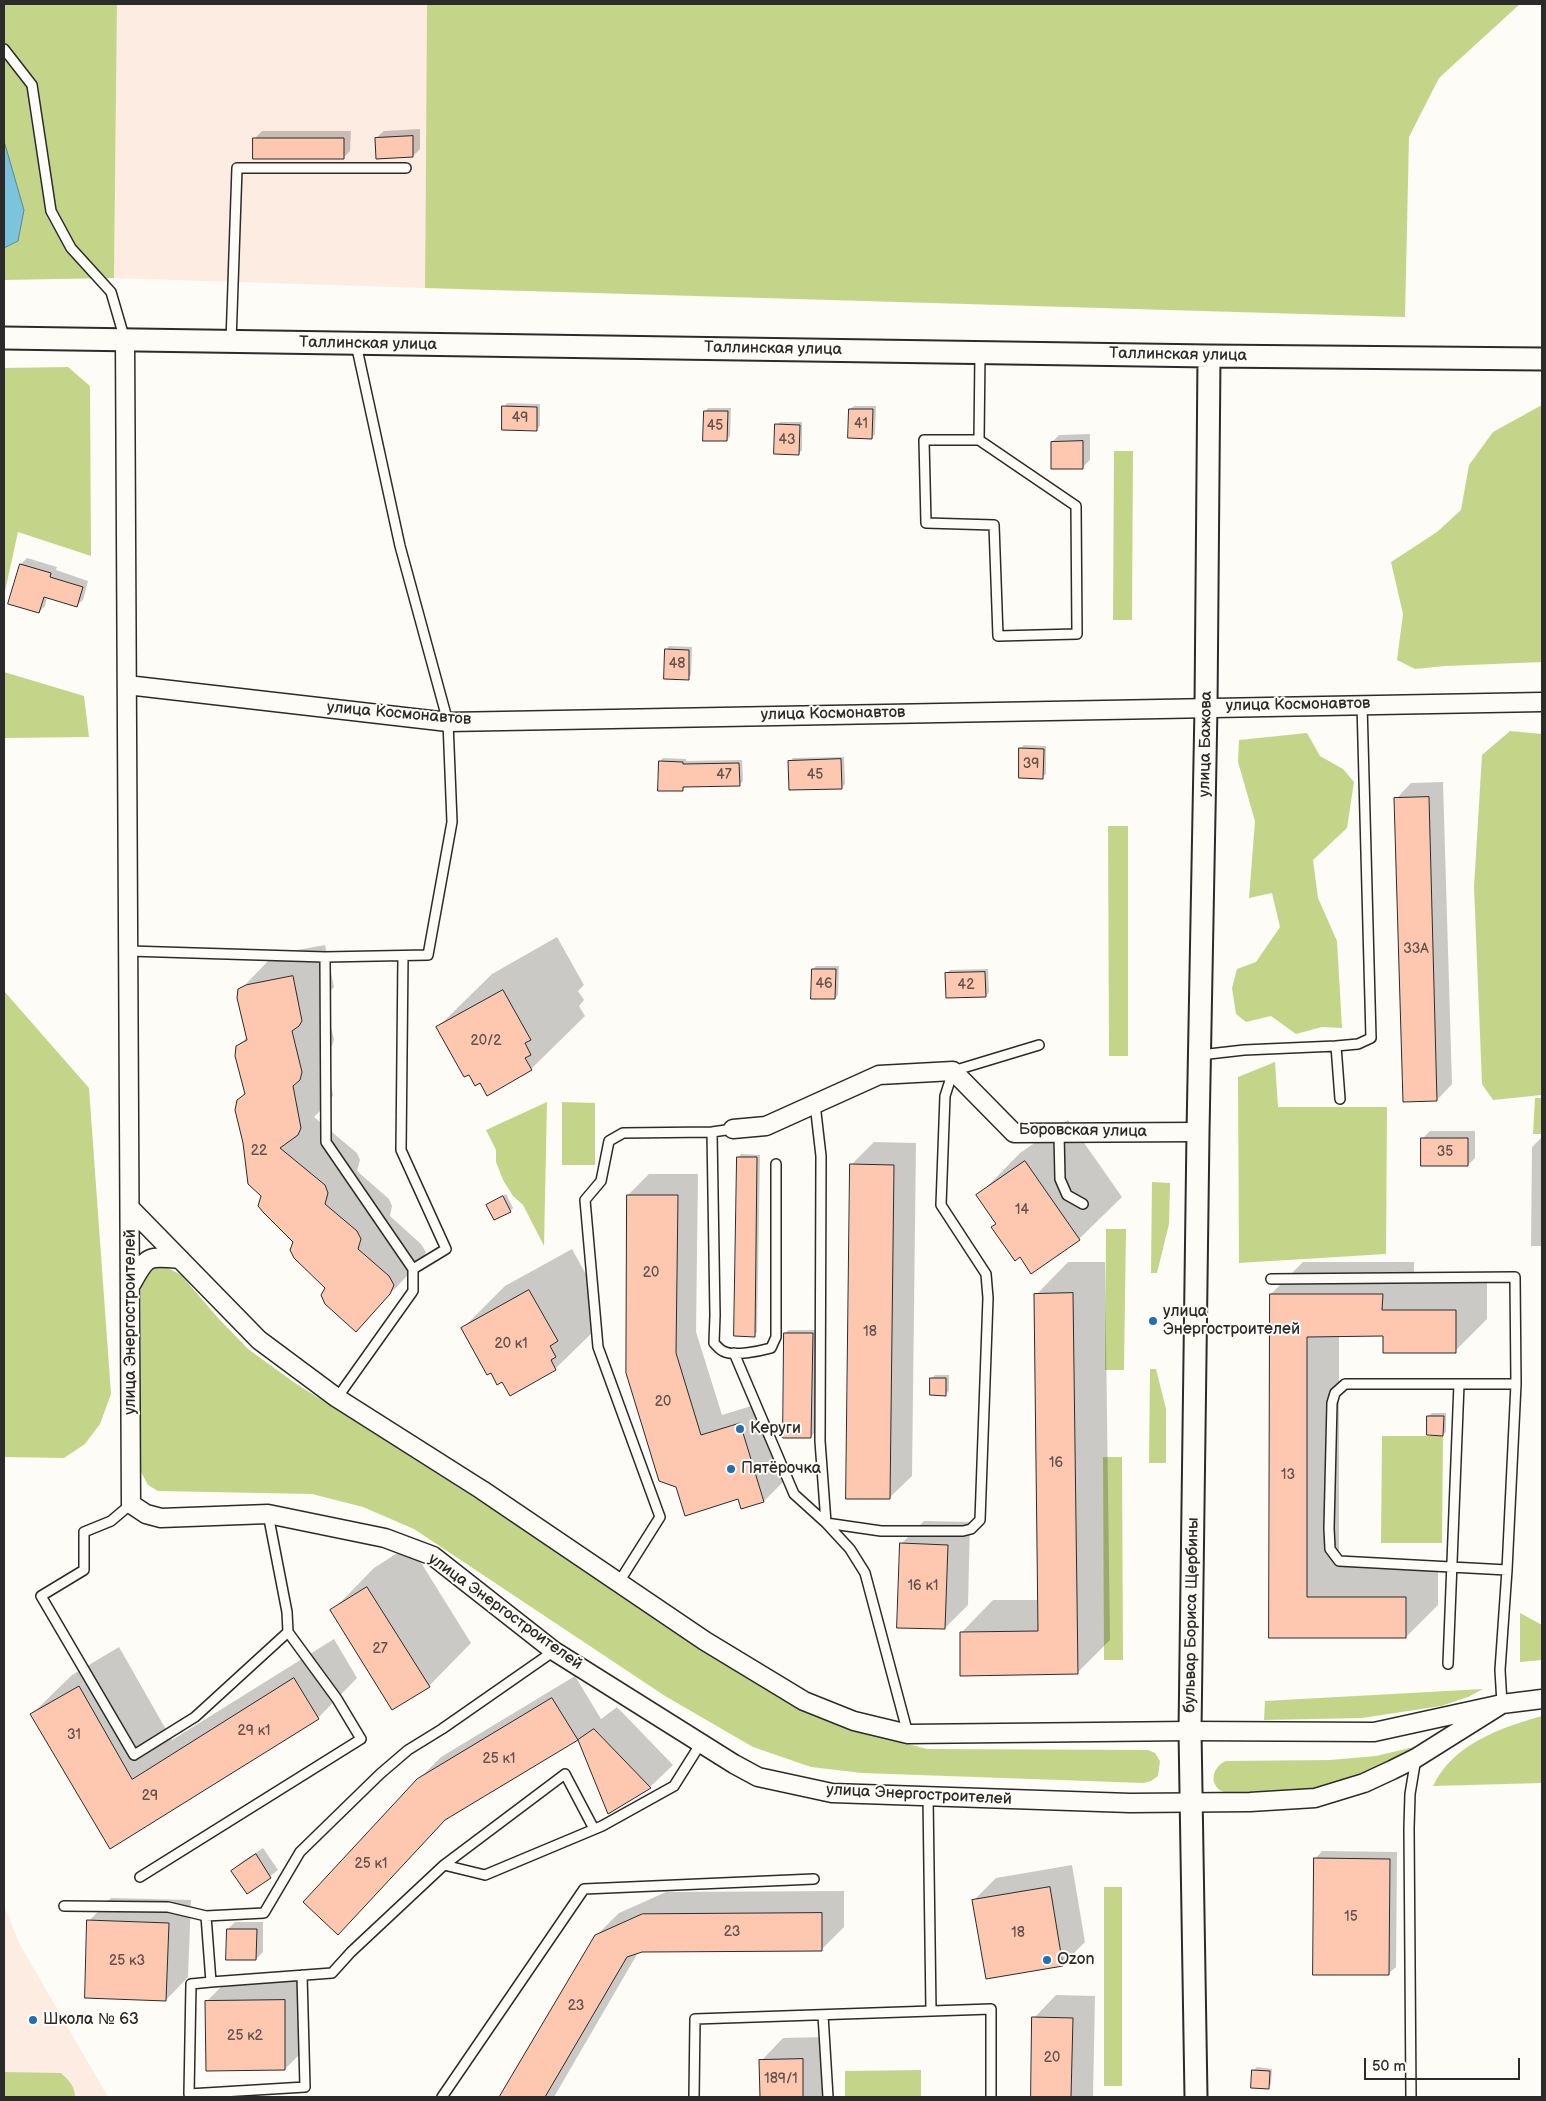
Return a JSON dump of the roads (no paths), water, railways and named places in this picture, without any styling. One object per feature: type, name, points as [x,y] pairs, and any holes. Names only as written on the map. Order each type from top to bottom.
[{"type":"street","name":"Таллинская улица","points":[[4,338],[1209,356],[1542,359]]},
{"type":"street","points":[[125,340],[131,1209]]},
{"type":"street","name":"улица Бажова","points":[[1198,1132],[1206,707],[1209,356]]},
{"type":"street","name":"улица Космонавтов","points":[[127,685],[448,722],[1542,702]]},
{"type":"street","points":[[733,1129],[766,1126],[880,1074],[952,1071]]},
{"type":"street","name":"Боровская улица","points":[[952,1071],[1014,1133],[1198,1132]]},
{"type":"street","name":"бульвар Бориса Щербины","points":[[1196,2097],[1190,1731],[1198,1132]]},
{"type":"street","name":"улица Энергостроителей","points":[[131,1209],[259,1340],[337,1398],[482,1490],[705,1641],[804,1701],[854,1721],[908,1734],[1190,1731],[1374,1732],[1502,1704],[1542,1699]]},
{"type":"street","name":"улица Энергостроителей","points":[[131,1209],[131,1504],[146,1514],[161,1518],[268,1514],[385,1538],[433,1556],[554,1651],[758,1777],[832,1793],[928,1797],[1192,1803],[1315,1798],[1364,1783],[1416,1758],[1502,1704]]},
{"type":"street","points":[[131,1284],[143,1262],[156,1256],[180,1259]]},
{"type":"lane","points":[[4,49],[32,85],[51,211],[72,248],[111,292],[125,340]]},
{"type":"lane","points":[[231,342],[237,168],[406,168]]},
{"type":"lane","points":[[129,951],[325,957],[428,956],[452,822],[448,722],[400,546],[356,344]]},
{"type":"lane","points":[[979,440],[980,352]]},
{"type":"lane","points":[[924,440],[979,440],[1076,506],[1077,634],[998,636],[994,525],[926,523],[924,440]]},
{"type":"lane","points":[[1200,1055],[1244,1050],[1358,1044],[1371,1038],[1362,704]]},
{"type":"lane","points":[[403,956],[401,1150],[446,1249],[413,1270]]},
{"type":"lane","points":[[325,957],[326,1142],[413,1270],[413,1291],[337,1398]]},
{"type":"lane","points":[[826,1523],[881,1531],[964,1531],[971,1529],[980,1520],[988,1298],[986,1274],[941,1205],[945,1096],[952,1071],[1038,1045]]},
{"type":"lane","points":[[1336,1046],[1340,1099]]},
{"type":"lane","points":[[815,1104],[821,1156],[820,1441],[826,1523]]},
{"type":"lane","points":[[619,1582],[660,1517],[598,1347],[585,1200],[601,1181],[609,1141],[623,1133],[712,1132],[733,1129]]},
{"type":"lane","points":[[712,1132],[714,1343],[723,1351],[734,1353],[760,1351],[771,1348],[776,1338],[776,1164]]},
{"type":"lane","points":[[1059,1134],[1060,1179],[1067,1195],[1083,1204]]},
{"type":"lane","points":[[1272,1279],[1515,1277],[1516,1384],[1500,1670],[1502,1704]]},
{"type":"lane","points":[[734,1353],[794,1494],[826,1523],[850,1549],[865,1572],[908,1734]]},
{"type":"lane","points":[[1507,1570],[1339,1561],[1330,1548],[1329,1528],[1332,1403],[1335,1393],[1346,1384],[1516,1384]]},
{"type":"lane","points":[[1448,1664],[1459,1384]]},
{"type":"lane","points":[[131,1504],[111,1521],[84,1532],[84,1570],[41,1596],[134,1755],[195,1717],[288,1632]]},
{"type":"lane","points":[[140,1877],[361,1739],[336,1698],[288,1632],[287,1612],[268,1514]]},
{"type":"lane","points":[[64,1906],[168,1907],[206,1916],[264,1913],[300,1852],[380,1774],[408,1750],[442,1729],[554,1651]]},
{"type":"lane","points":[[444,1865],[485,1876],[594,1829],[674,1786],[701,1743]]},
{"type":"lane","points":[[1411,2097],[1409,1828],[1410,1794],[1416,1758]]},
{"type":"lane","points":[[302,1975],[305,2087],[189,2094],[191,1984],[211,1982],[302,1975],[332,1973],[351,1952],[444,1865],[565,1774],[594,1829]]},
{"type":"lane","points":[[928,1797],[931,2011]]},
{"type":"lane","points":[[442,2097],[584,1889],[814,1879]]},
{"type":"lane","points":[[206,1916],[211,1982]]},
{"type":"lane","points":[[694,2097],[696,2019],[991,2009],[992,2097]]},
{"type":"lane","points":[[823,2015],[828,2097]]},
{"type":"water","points":[[4,141],[24,210],[18,241],[4,248]]},
{"type":"place","name":"улица Энергостроителей","points":[[1153,1321]]},
{"type":"place","name":"Керуги","points":[[740,1429]]},
{"type":"place","name":"Пятёрочка","points":[[731,1469]]},
{"type":"place","name":"Ozon","points":[[1047,1960]]},
{"type":"place","name":"Школа № 63","points":[[33,2020]]}]
